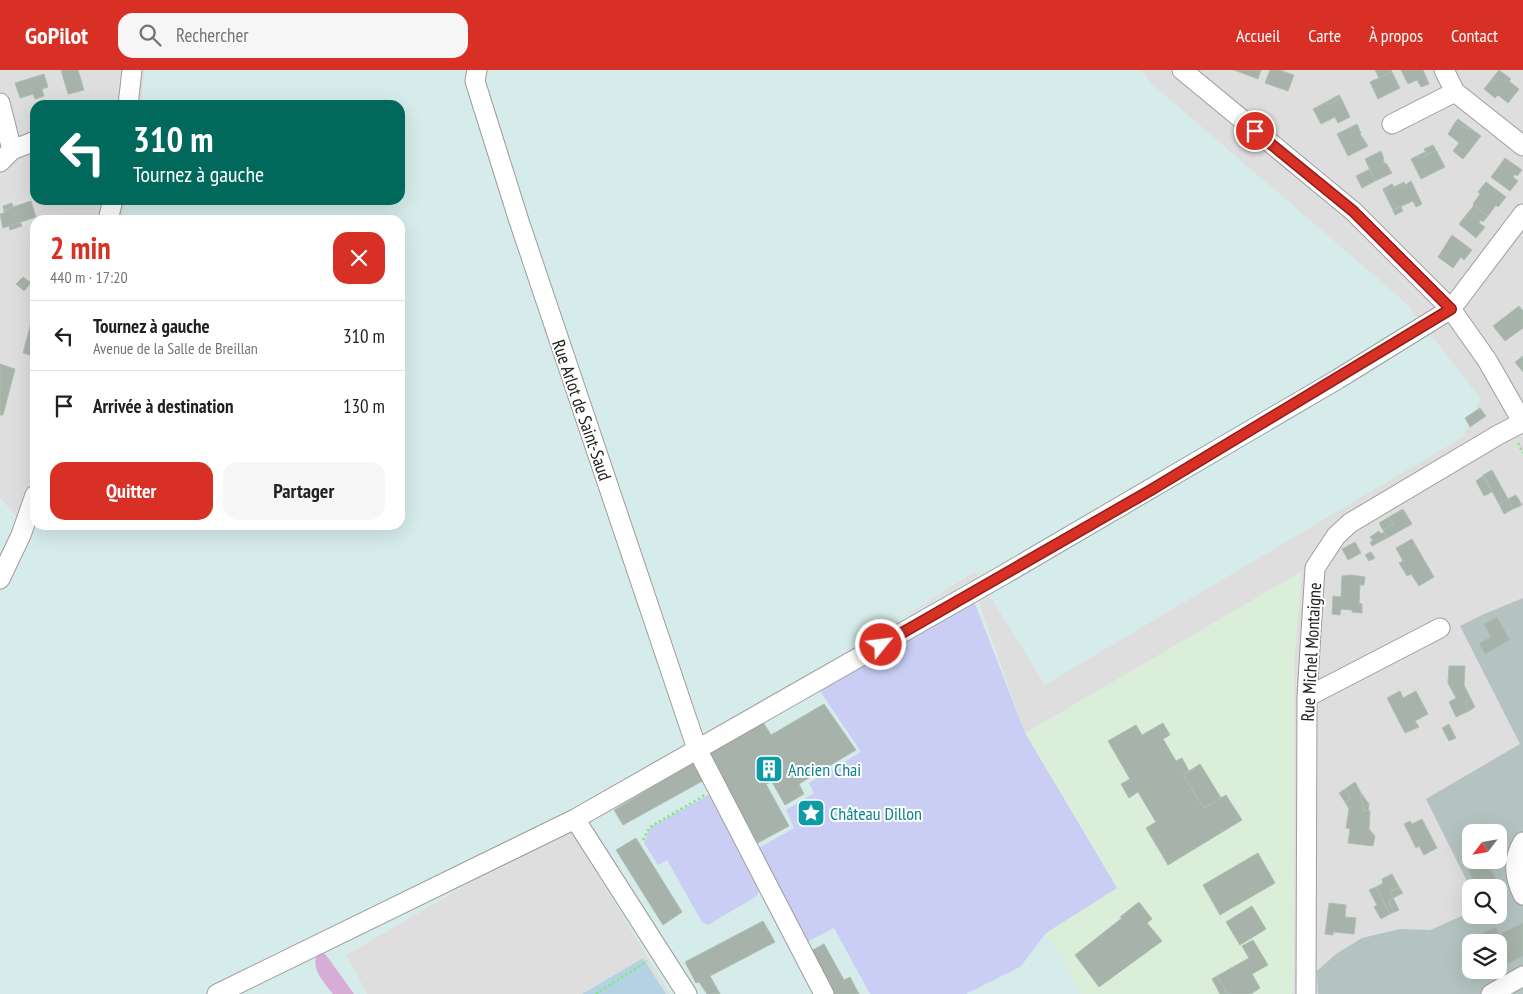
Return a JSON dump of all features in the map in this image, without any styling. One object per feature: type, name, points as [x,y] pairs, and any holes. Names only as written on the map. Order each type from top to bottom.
[{"type":"street","points":[[129,100],[132,70]]},
{"type":"street","name":"Rue Arlot de Saint-Saud","points":[[477,70],[475,81],[519,221],[697,748],[824,994]]},
{"type":"street","points":[[1182,70],[1353,211],[1451,309],[1487,360],[1523,423]]},
{"type":"street","points":[[1444,70],[1455,92],[1523,146]]},
{"type":"street","points":[[1392,124],[1455,92]]},
{"type":"street","points":[[0,103],[6,156],[30,144]]},
{"type":"street","points":[[217,994],[574,819],[1066,539],[1330,384],[1451,309],[1523,214]]},
{"type":"street","name":"Rue Michel Montaigne","points":[[1306,994],[1307,697],[1315,568],[1336,536],[1350,523],[1498,435],[1523,423]]},
{"type":"street","points":[[0,580],[30,508]]},
{"type":"street","points":[[1307,697],[1440,628]]},
{"type":"street","points":[[574,819],[688,994]]},
{"type":"street","points":[[1523,842],[1516,856],[1515,870],[1517,883],[1523,895]]},
{"type":"street","points":[[1491,994],[1523,976]]},
{"type":"path","points":[[643,840],[650,827],[717,788]]},
{"type":"path","points":[[596,994],[661,952]]},
{"type":"shaded area","points":[[0,70],[145,70],[142,100],[30,100],[30,205],[126,205],[122,215],[30,215],[29,532],[0,498]]},
{"type":"shaded area","points":[[145,70],[1141,70],[1152,84],[1406,303],[1481,399],[1463,437],[1045,685],[975,571],[887,627],[971,580],[1025,733],[1117,888],[1046,933],[1081,994],[670,994],[567,825],[346,955],[367,994],[0,994],[0,498],[28,532],[30,526],[30,530],[405,530],[405,215],[122,215],[126,205],[405,205],[405,100],[142,100]]},
{"type":"shaded area","points":[[1141,70],[1523,70],[1523,994],[666,994],[643,958],[582,994],[367,994],[346,955],[697,749],[975,571],[1045,685],[1152,84]]},
{"type":"shaded area","points":[[1302,571],[1294,667],[1294,986],[1292,994],[1081,994],[1046,933],[1116,888],[1025,733]]},
{"type":"shaded area","points":[[1523,598],[1523,994],[1318,994],[1317,971],[1336,954],[1362,938],[1400,929],[1430,930],[1462,916],[1462,924],[1507,924],[1507,879],[1466,879],[1426,799],[1520,744],[1460,626]]},
{"type":"shaded area","points":[[974,601],[1025,733],[1117,888],[1046,933],[1020,967],[966,994],[870,994],[834,928],[805,943],[757,849],[794,828],[786,810],[814,793],[809,783],[861,752],[818,688]]},
{"type":"shaded area","points":[[710,794],[761,885],[757,896],[708,925],[702,922],[667,860],[658,865],[644,843],[651,827]]},
{"type":"shaded area","points":[[323,953],[354,994],[333,994],[326,986],[320,977],[315,962],[316,957]]},
{"type":"shaded area","points":[[643,958],[666,994],[582,994]]},
{"type":"building","points":[[61,70],[78,70],[84,90],[68,94]]},
{"type":"building","points":[[1234,70],[1261,70],[1258,79]]},
{"type":"building","points":[[1270,70],[1279,70],[1294,75],[1288,91],[1265,83]]},
{"type":"building","points":[[1375,70],[1391,70],[1392,72],[1379,78]]},
{"type":"building","points":[[1401,70],[1423,70],[1429,84],[1421,87],[1417,80],[1408,84]]},
{"type":"building","points":[[1499,70],[1511,79],[1509,81],[1519,89],[1508,103],[1498,95],[1495,98],[1484,89]]},
{"type":"building","points":[[1392,72],[1400,88],[1378,99],[1370,82]]},
{"type":"building","points":[[44,74],[48,87],[42,89],[44,96],[35,99],[33,94],[20,98],[15,83]]},
{"type":"building","points":[[1339,95],[1341,98],[1328,105],[1326,102]]},
{"type":"building","points":[[1341,98],[1350,117],[1338,123],[1335,117],[1321,124],[1313,109],[1326,102],[1328,105]]},
{"type":"building","points":[[1458,119],[1470,128],[1468,130],[1456,121]]},
{"type":"building","points":[[1456,121],[1468,130],[1470,128],[1481,136],[1463,159],[1453,151],[1459,143],[1448,134]]},
{"type":"building","points":[[1357,124],[1360,134],[1368,146],[1348,156],[1337,134]]},
{"type":"building","points":[[1433,145],[1436,150],[1427,155],[1424,149]]},
{"type":"building","points":[[1436,150],[1445,167],[1421,179],[1411,159],[1417,156],[1419,159]]},
{"type":"building","points":[[1381,151],[1385,164],[1392,173],[1375,181],[1365,159]]},
{"type":"building","points":[[1425,152],[1427,155],[1419,159],[1417,156]]},
{"type":"building","points":[[1505,158],[1522,170],[1517,176],[1515,174],[1513,177],[1518,181],[1510,191],[1491,177]]},
{"type":"building","points":[[1370,169],[1375,181],[1362,188],[1356,176]]},
{"type":"building","points":[[1411,181],[1422,204],[1416,207],[1413,201],[1393,210],[1384,192],[1404,182],[1405,185]]},
{"type":"building","points":[[1486,182],[1506,197],[1498,207],[1496,205],[1488,216],[1473,204],[1480,194],[1478,192]]},
{"type":"building","points":[[1392,184],[1394,187],[1384,192],[1383,189]]},
{"type":"building","points":[[30,201],[35,215],[30,215],[30,219],[3,228],[0,214],[4,213],[4,210]]},
{"type":"building","points":[[12,203],[13,207],[4,210],[3,206]]},
{"type":"building","points":[[1474,205],[1488,216],[1483,222],[1481,220],[1479,223],[1485,227],[1476,238],[1459,224]]},
{"type":"building","points":[[1401,207],[1403,211],[1395,215],[1393,210]]},
{"type":"building","points":[[20,222],[22,226],[10,230],[9,226]]},
{"type":"building","points":[[1452,235],[1472,250],[1464,260],[1461,257],[1453,268],[1438,257]]},
{"type":"building","points":[[23,277],[30,282],[24,291],[16,284]]},
{"type":"building","points":[[1519,306],[1523,311],[1523,328],[1505,341],[1493,326]]},
{"type":"building","points":[[30,327],[30,355],[23,353]]},
{"type":"building","points":[[1523,356],[1523,372],[1515,362]]},
{"type":"building","points":[[0,364],[15,369],[3,415],[0,415]]},
{"type":"building","points":[[1480,408],[1486,416],[1470,427],[1465,418]]},
{"type":"building","points":[[1492,470],[1508,499],[1499,504],[1483,475]]},
{"type":"building","points":[[1483,476],[1492,492],[1484,496],[1476,481]]},
{"type":"building","points":[[1516,495],[1522,505],[1513,509],[1508,499]]},
{"type":"building","points":[[1508,499],[1513,509],[1504,514],[1499,504]]},
{"type":"building","points":[[1403,509],[1412,524],[1387,538],[1383,530],[1393,524],[1389,517]]},
{"type":"building","points":[[1389,517],[1393,524],[1383,530],[1379,523]]},
{"type":"building","points":[[1379,531],[1381,534],[1384,532],[1387,538],[1372,546],[1370,542],[1373,541],[1370,537]]},
{"type":"building","points":[[1412,539],[1434,577],[1419,586],[1411,574],[1407,576],[1399,563],[1403,561],[1396,548]]},
{"type":"building","points":[[1355,542],[1361,553],[1348,560],[1342,549]]},
{"type":"building","points":[[1371,552],[1375,558],[1369,561],[1365,555]]},
{"type":"building","points":[[1342,576],[1365,577],[1364,585],[1360,585],[1359,603],[1362,604],[1362,613],[1341,609],[1340,615],[1332,614],[1333,596],[1341,597]]},
{"type":"building","points":[[1497,617],[1510,640],[1485,654],[1479,643],[1491,637],[1484,624]]},
{"type":"building","points":[[1449,666],[1465,666],[1464,685],[1471,699],[1465,702],[1469,711],[1456,717],[1449,702],[1456,698],[1448,683]]},
{"type":"building","points":[[1400,691],[1403,698],[1416,691],[1428,714],[1415,721],[1419,727],[1405,733],[1387,698]]},
{"type":"building","points":[[1471,699],[1475,707],[1469,711],[1465,702]]},
{"type":"building","name":"Ancien Chai","points":[[824,704],[856,750],[799,784],[804,794],[785,805],[772,782],[766,784],[789,826],[754,845],[707,755],[763,722],[771,735]]},
{"type":"building","points":[[1163,723],[1170,735],[1163,739],[1176,761],[1182,758],[1189,771],[1183,775],[1204,808],[1226,795],[1242,820],[1168,865],[1146,828],[1156,822],[1138,792],[1129,798],[1121,784],[1130,779],[1108,741],[1136,725],[1142,735]]},
{"type":"building","points":[[1449,724],[1456,738],[1449,741],[1442,728]]},
{"type":"building","points":[[696,761],[706,779],[623,825],[614,810]]},
{"type":"building","points":[[1200,764],[1221,798],[1204,808],[1183,775]]},
{"type":"building","points":[[1355,782],[1361,793],[1360,799],[1363,803],[1363,810],[1370,811],[1369,829],[1375,836],[1373,846],[1348,843],[1350,829],[1346,828],[1349,809],[1345,802],[1351,798],[1345,789]]},
{"type":"building","points":[[1345,789],[1351,798],[1345,802],[1339,793]]},
{"type":"building","points":[[1361,793],[1369,804],[1368,811],[1363,810],[1363,803],[1360,799]]},
{"type":"building","points":[[1422,819],[1437,848],[1424,855],[1419,846],[1416,848],[1404,824],[1410,821],[1412,824]]},
{"type":"building","points":[[636,838],[682,912],[663,925],[616,850]]},
{"type":"building","points":[[1258,853],[1275,883],[1220,915],[1203,885]]},
{"type":"building","points":[[1491,869],[1496,879],[1472,879],[1468,870]]},
{"type":"building","points":[[1392,874],[1399,887],[1389,892],[1393,898],[1388,901],[1394,912],[1390,914],[1376,887],[1383,883],[1382,879]]},
{"type":"building","points":[[1376,887],[1390,914],[1381,919],[1374,907],[1377,905],[1369,890]]},
{"type":"building","points":[[1399,887],[1403,893],[1393,898],[1389,892]]},
{"type":"building","points":[[1393,898],[1399,910],[1394,912],[1388,901]]},
{"type":"building","points":[[1139,902],[1152,919],[1147,923],[1162,941],[1099,987],[1075,955]]},
{"type":"building","points":[[1329,903],[1346,905],[1345,917],[1356,918],[1354,934],[1333,932],[1333,935],[1325,934]]},
{"type":"building","points":[[1252,906],[1266,929],[1240,945],[1226,922]]},
{"type":"building","points":[[763,921],[775,942],[710,976],[720,994],[707,994],[699,982],[696,983],[685,962]]},
{"type":"building","points":[[1523,923],[1523,956],[1507,964],[1507,934],[1499,934]]},
{"type":"building","points":[[1496,927],[1499,934],[1481,934]]},
{"type":"building","points":[[1253,940],[1268,965],[1252,974],[1260,988],[1251,994],[1228,994],[1217,976],[1249,958],[1242,946]]},
{"type":"building","points":[[824,944],[844,980],[850,977],[859,994],[829,994],[807,953]]},
{"type":"building","points":[[1217,976],[1228,994],[1220,994],[1212,979]]},
{"type":"place","name":"Ancien Chai","points":[[769,769]]},
{"type":"place","name":"Château Dillon","points":[[811,813]]},
{"type":"route","points":[[881,645],[1151,490],[1451,309],[1353,211],[1255,131]]}]
